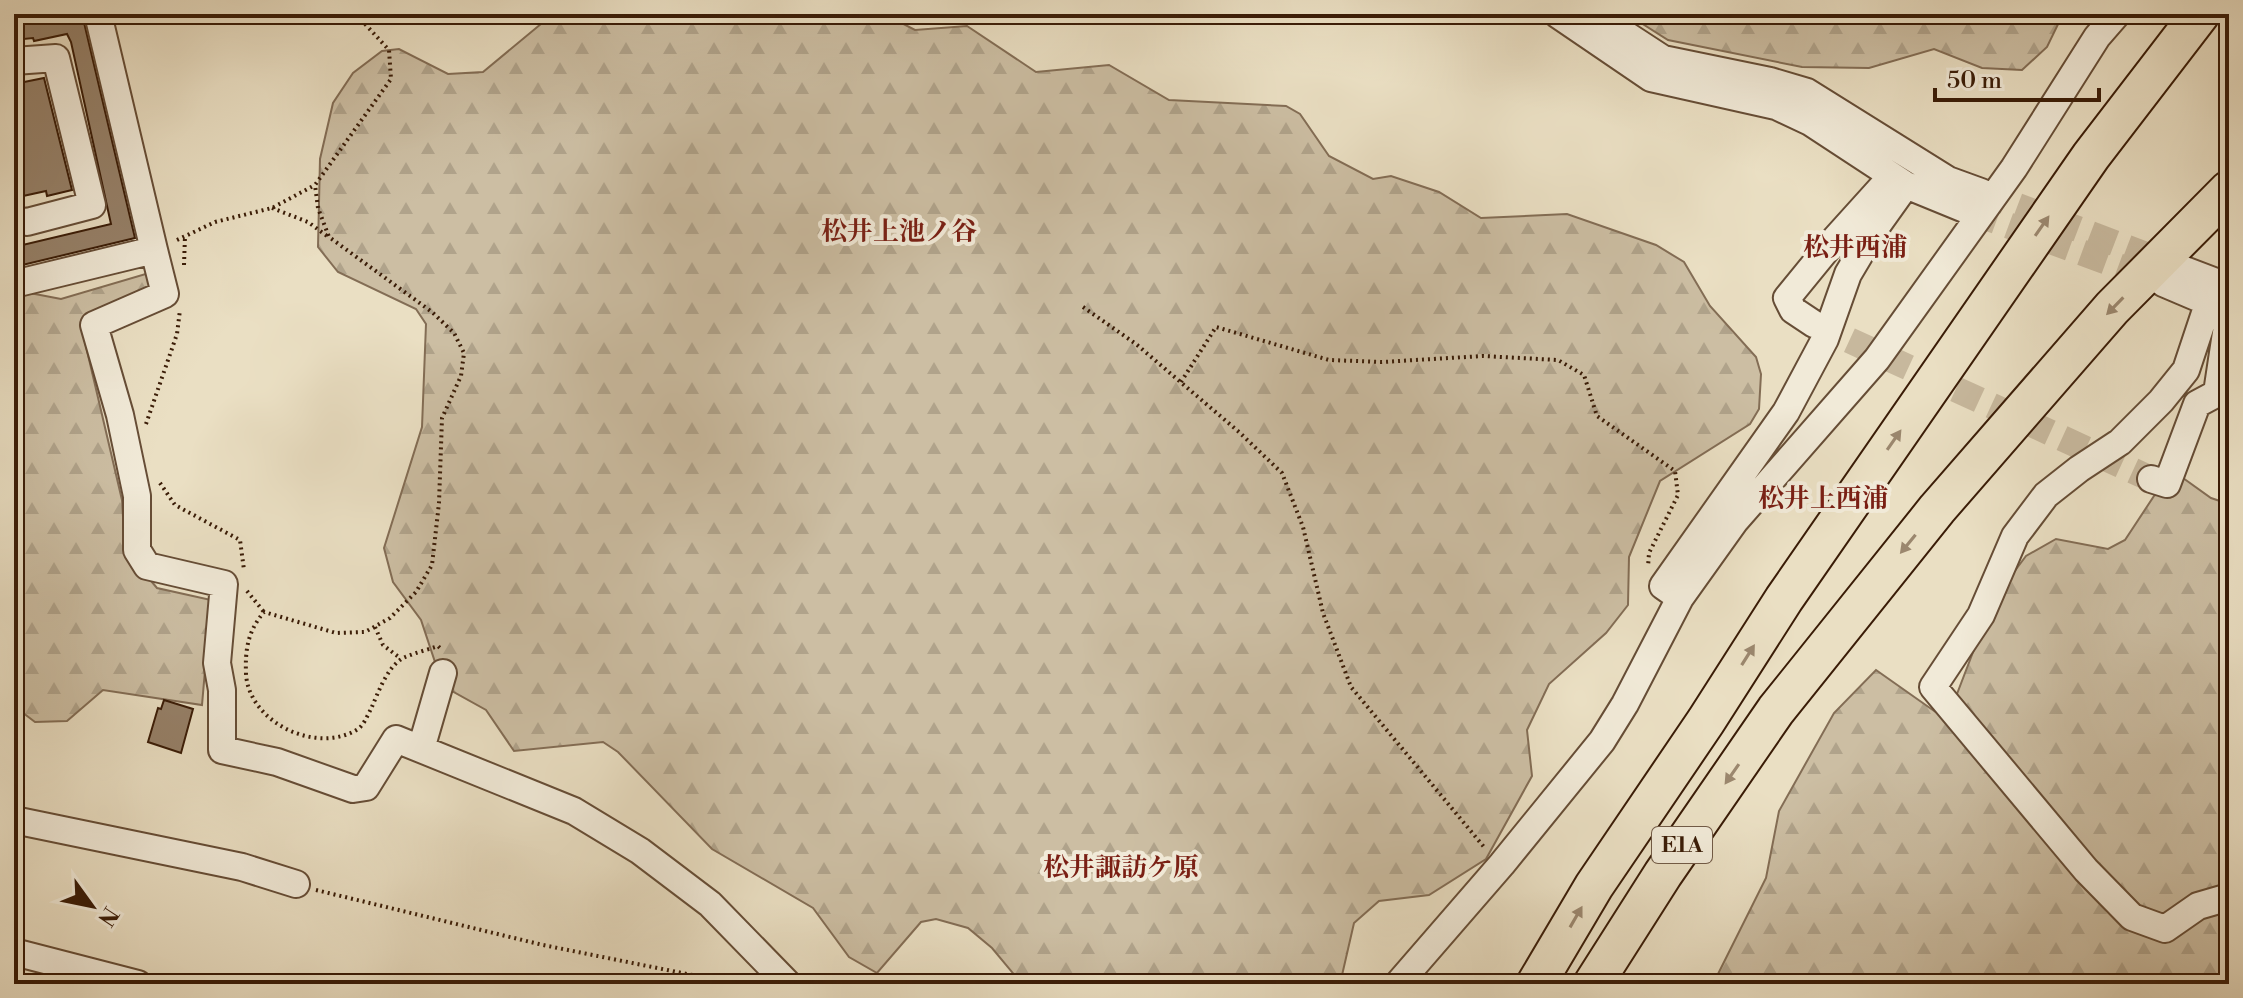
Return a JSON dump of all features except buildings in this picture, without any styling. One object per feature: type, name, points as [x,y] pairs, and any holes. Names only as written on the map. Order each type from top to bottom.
[{"type":"highway","name":"E1A","points":[[1536,984],[1594,886],[1784,599],[2082,169],[2200,14]]},
{"type":"highway","name":"E1A","points":[[1593,984],[1663,874],[1776,710],[1927,520],[2112,308],[2229,190]]},
{"type":"street","points":[[98,14],[165,294],[94,325],[120,415],[137,496],[137,550],[147,566],[224,584],[217,663],[222,690],[222,750],[277,762],[353,789],[366,787],[396,739],[574,811],[640,851],[710,904],[788,984]]},
{"type":"street","points":[[1557,14],[1651,78],[1776,106],[1810,122],[1899,180],[1976,202],[1948,180],[1807,92],[1770,81],[1663,59],[1594,14]]},
{"type":"street","points":[[1671,592],[1877,359],[2014,168],[2097,37],[2117,14]]},
{"type":"street","points":[[14,61],[56,58],[92,205],[27,222],[14,220]]},
{"type":"street","points":[[1814,324],[1793,310],[1787,298],[1836,238],[1899,180]]},
{"type":"street","points":[[1398,984],[1502,864],[1602,741],[1625,704],[1671,592],[1786,412],[1825,339],[1848,274],[1899,180]]},
{"type":"street","points":[[14,284],[154,250]]},
{"type":"street","points":[[2168,274],[2224,302]]},
{"type":"street","points":[[2151,479],[2167,484],[2197,404],[2223,392],[2224,302]]},
{"type":"street","points":[[2224,302],[2186,370],[2161,401],[2120,442],[2046,495],[2015,536],[1981,615],[1933,687],[2086,870],[2132,917],[2165,929],[2198,906],[2229,897]]},
{"type":"street","points":[[421,749],[443,673]]},
{"type":"street","points":[[14,820],[242,867],[296,884]]},
{"type":"street","points":[[14,952],[138,984]]},
{"type":"path","points":[[154,250],[215,222],[272,208],[315,185],[391,79],[389,50],[365,24],[350,14]]},
{"type":"path","points":[[315,185],[318,208],[329,237]]},
{"type":"path","points":[[246,590],[264,612],[336,633],[365,632],[375,627],[390,618],[416,592],[432,565],[439,503],[442,418],[461,376],[464,353],[454,333],[432,312],[308,222],[272,208]]},
{"type":"path","points":[[184,265],[185,236]]},
{"type":"path","points":[[146,425],[177,334],[181,307]]},
{"type":"path","points":[[1083,307],[1136,344],[1282,473],[1303,527],[1323,613],[1351,687],[1478,842],[1502,864]]},
{"type":"path","points":[[1181,382],[1216,327],[1329,360],[1382,362],[1483,356],[1558,360],[1584,375],[1597,416],[1675,471],[1678,495],[1649,553],[1647,573],[1671,592]]},
{"type":"path","points":[[159,481],[175,505],[240,540],[244,577]]},
{"type":"path","points":[[264,612],[252,626],[247,651],[246,677],[253,701],[276,723],[306,737],[339,738],[361,728],[386,677],[401,659],[438,646],[447,655],[443,673]]},
{"type":"path","points":[[375,627],[383,645],[401,659]]},
{"type":"path","points":[[296,884],[350,900],[543,945],[707,978],[718,984]]},
{"type":"green space","points":[[553,14],[884,14],[915,30],[967,26],[1036,72],[1109,65],[1169,100],[1286,106],[1300,114],[1329,156],[1373,179],[1391,176],[1439,192],[1481,218],[1567,214],[1656,245],[1684,262],[1710,306],[1756,357],[1761,374],[1759,409],[1750,424],[1660,481],[1629,557],[1628,605],[1606,633],[1549,684],[1527,730],[1532,776],[1486,859],[1429,895],[1379,901],[1354,923],[1340,984],[1022,984],[992,948],[968,928],[936,919],[921,922],[877,973],[849,957],[813,908],[712,849],[618,752],[603,742],[514,751],[486,710],[443,686],[421,620],[393,582],[384,548],[422,427],[426,324],[416,309],[338,272],[318,247],[320,159],[333,103],[353,73],[382,51],[399,49],[448,74],[483,72]]},
{"type":"green space","points":[[1627,14],[2063,14],[2047,47],[2022,70],[1982,68],[1934,49],[1869,68],[1802,67],[1668,40]]},
{"type":"green space","points":[[149,273],[152,292],[81,325],[122,500],[125,550],[157,588],[211,600],[202,705],[103,690],[67,721],[35,722],[14,706],[14,290],[61,299]]},
{"type":"green space","points":[[2183,478],[2211,498],[2229,504],[2229,984],[1713,984],[1766,878],[1779,811],[1834,713],[1876,670],[1947,720],[1993,600],[2026,556],[2056,539],[2108,549],[2125,540],[2154,496]]},
{"type":"tunnel","points":[[1981,192],[2172,265]]},
{"type":"tunnel","points":[[1972,212],[2156,280]]},
{"type":"tunnel","points":[[1814,324],[2151,479]]},
{"type":"district","name":"松井上池ノ谷","points":[[899,232]]},
{"type":"district","name":"松井西浦","points":[[1855,248]]},
{"type":"district","name":"松井上西浦","points":[[1823,499]]},
{"type":"district","name":"松井諏訪ケ原","points":[[1121,868]]}]
